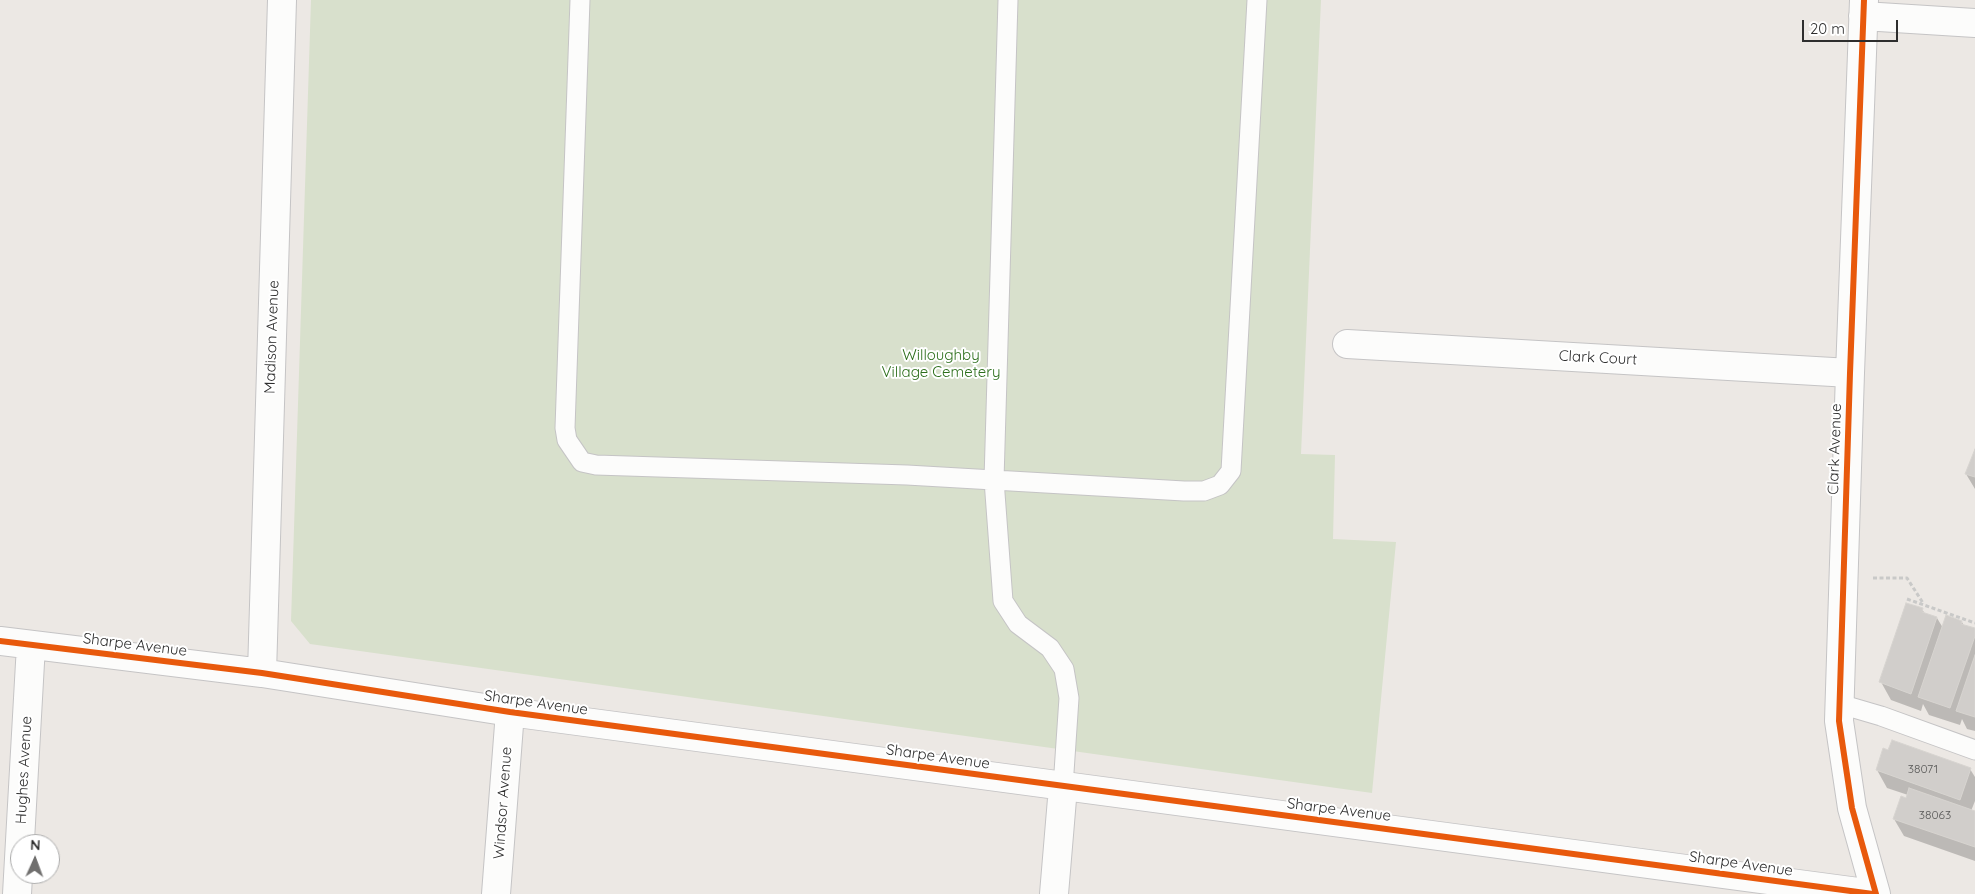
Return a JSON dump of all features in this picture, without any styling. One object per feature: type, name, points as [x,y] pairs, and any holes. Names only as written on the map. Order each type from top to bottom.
[{"type":"street","name":"Madison Avenue","points":[[262,673],[282,0]]},
{"type":"street","points":[[1864,8],[1975,22]]},
{"type":"street","name":"Clark Avenue","points":[[1864,8],[1850,373],[1840,721],[1852,808],[1874,894]]},
{"type":"street","name":"Clark Court","points":[[1347,344],[1850,373]]},
{"type":"street","name":"Sharpe Avenue","points":[[0,641],[262,673],[510,712],[1063,787],[1353,824],[1818,891],[1874,894]]},
{"type":"street","name":"Hughes Avenue","points":[[17,894],[31,645]]},
{"type":"street","name":"Windsor Avenue","points":[[496,894],[510,712]]},
{"type":"street","points":[[1054,894],[1063,787]]},
{"type":"lane","points":[[580,0],[565,428],[567,440],[582,462],[596,465],[897,475],[1204,491],[1220,486],[1231,471],[1257,0]]},
{"type":"lane","points":[[1008,0],[994,480],[1004,601],[1018,624],[1050,648],[1064,669],[1069,698],[1063,787]]},
{"type":"lane","points":[[1840,704],[1881,716],[1975,750]]},
{"type":"path","points":[[1870,578],[1907,578],[1923,605]]},
{"type":"path","points":[[1908,599],[1975,623]]},
{"type":"green space","name":"Willoughby Village Cemetery","points":[[311,0],[1321,0],[1301,454],[1335,455],[1333,539],[1396,542],[1372,793],[310,644],[291,621]]},
{"type":"building","points":[[1975,449],[1975,477],[1965,474]]},
{"type":"building","points":[[1906,603],[1923,608],[1922,612],[1937,617],[1911,694],[1879,682]]},
{"type":"building","points":[[1946,615],[1962,621],[1961,624],[1975,628],[1975,636],[1950,708],[1918,697]]},
{"type":"building","points":[[1975,655],[1975,717],[1956,711]]},
{"type":"building","points":[[1892,740],[1971,768],[1960,800],[1876,770],[1883,748],[1888,750]]},
{"type":"building","points":[[1909,788],[1975,811],[1975,847],[1893,819],[1901,796],[1906,798]]},
{"type":"cycle path","points":[[1864,0],[1839,721],[1852,808],[1876,894]]},
{"type":"cycle path","points":[[0,641],[262,673],[510,712],[1873,894]]}]
